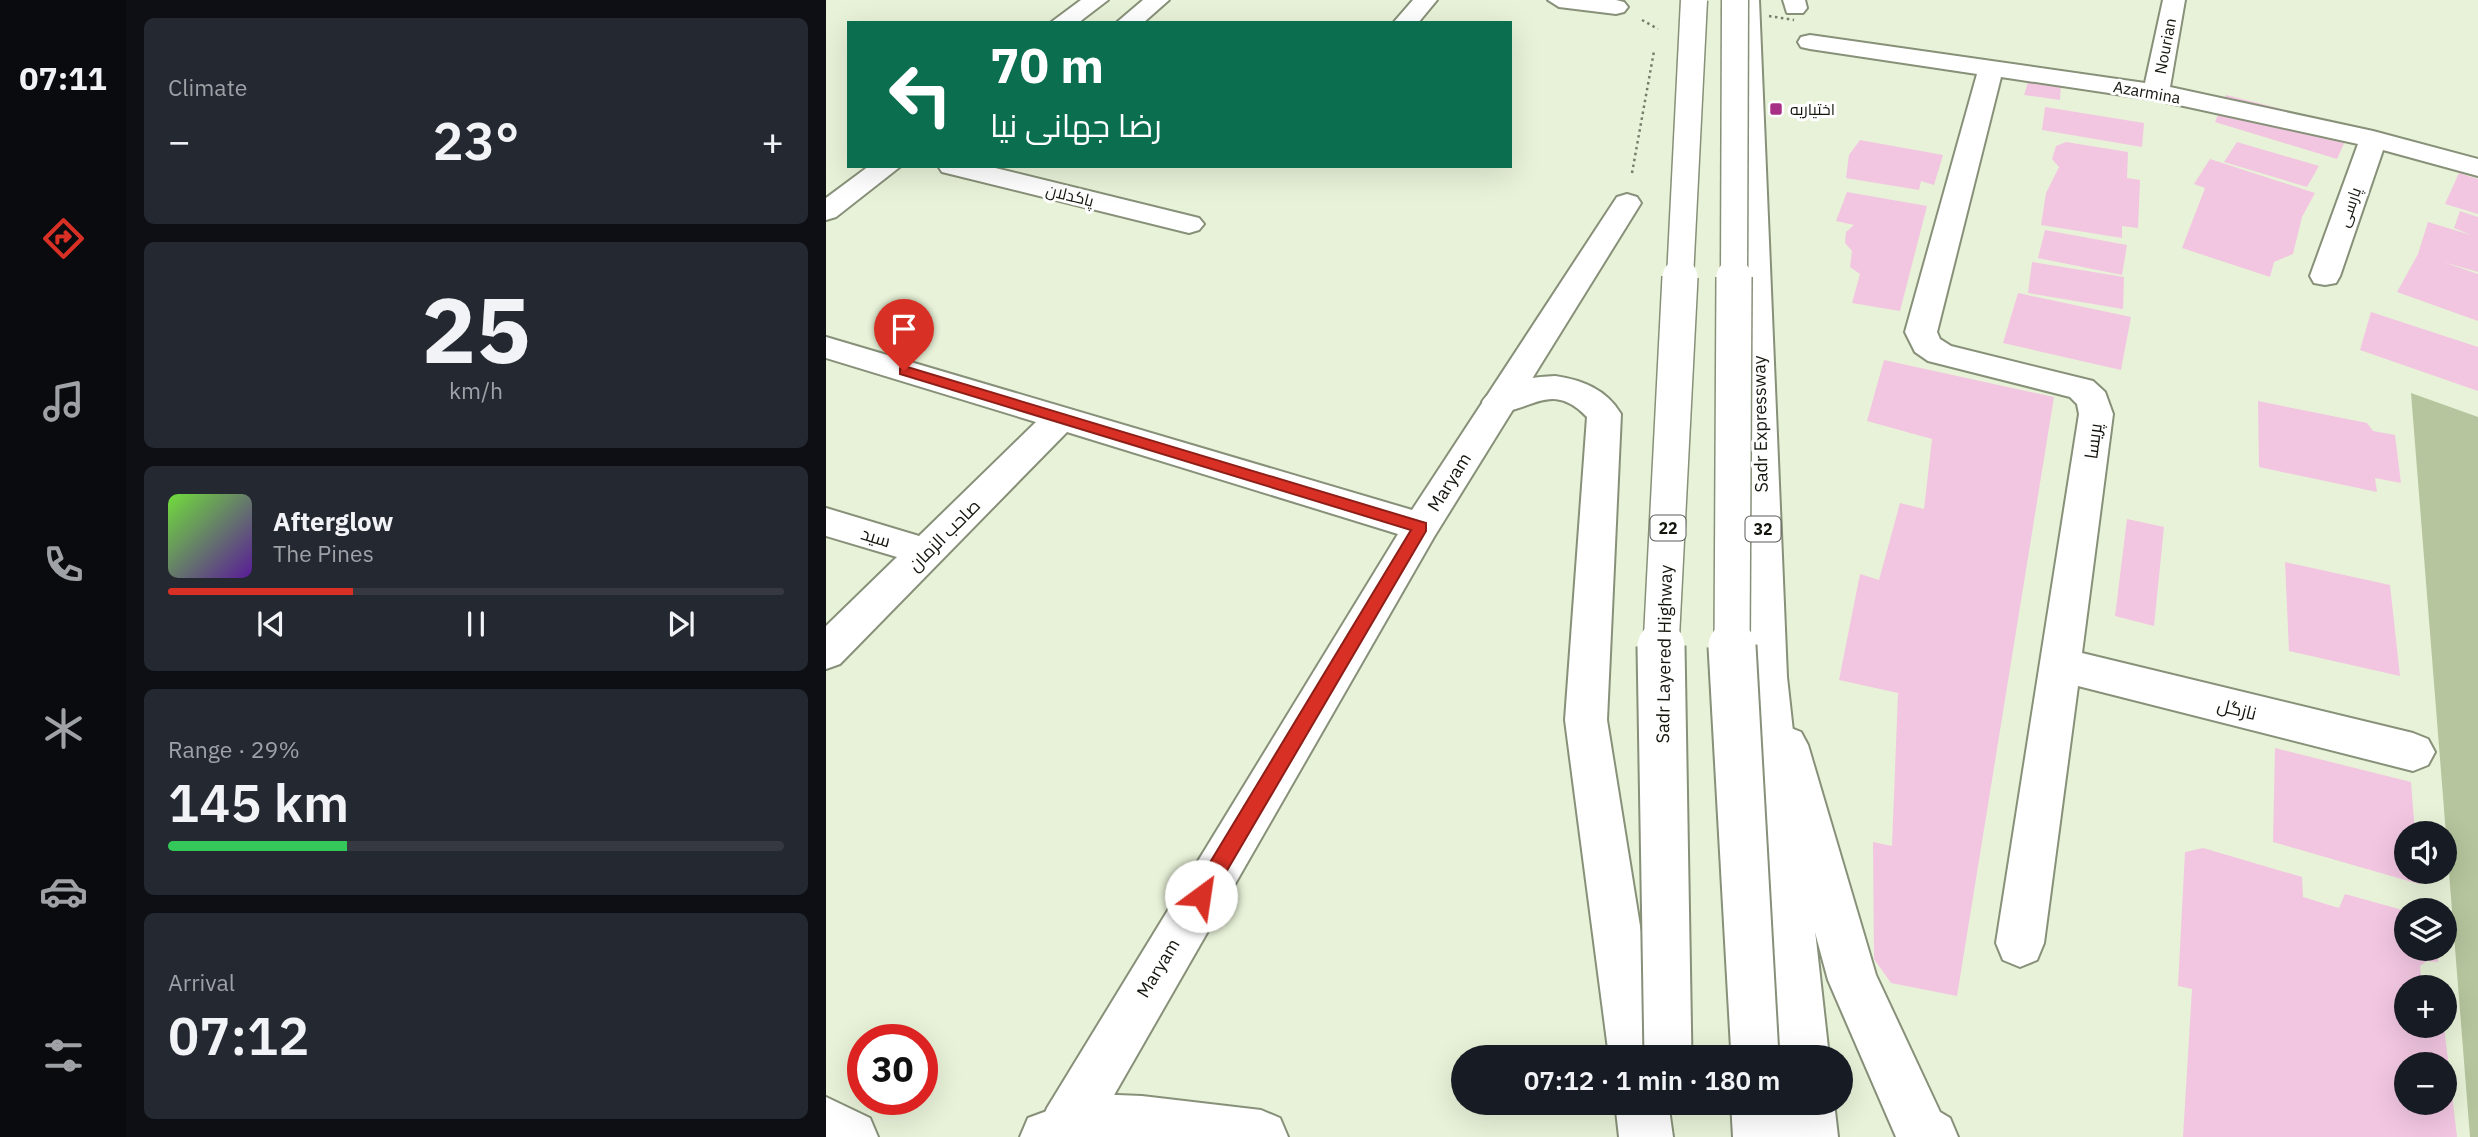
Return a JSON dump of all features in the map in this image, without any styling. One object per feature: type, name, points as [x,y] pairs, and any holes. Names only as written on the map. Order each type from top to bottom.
[{"type":"main road","points":[[1065,21],[1097,0]]},
{"type":"main road","points":[[1131,21],[1158,0]]},
{"type":"main road","points":[[1407,21],[1426,0]]},
{"type":"main road","points":[[1559,0],[1616,7]]},
{"type":"main road","points":[[1650,1045],[1645,667],[1689,0]]},
{"type":"main road","name":"Sadr Layered Highway","points":[[1668,1045],[1660,668],[1694,0]]},
{"type":"main road","points":[[1735,0],[1732,678],[1754,1045]]},
{"type":"main road","name":"Sadr Expressway","points":[[1748,0],[1766,677],[1802,1045]]},
{"type":"main road","name":"Nourian","points":[[2156,92],[2174,0]]},
{"type":"main road","name":"Azarmina","points":[[1810,42],[2156,92],[2373,139],[2478,168]]},
{"type":"main road","name":"پریسا","points":[[1991,68],[1921,332],[1926,345],[1940,354],[2081,389],[2093,400],[2096,414],[2020,943]]},
{"type":"main road","name":"پارسی","points":[[2326,276],[2373,139]]},
{"type":"main road","points":[[826,211],[884,168]]},
{"type":"main road","name":"پاکدلان","points":[[960,168],[1189,225]]},
{"type":"main road","name":"Maryam","points":[[1056,1132],[1421,527],[1627,203]]},
{"type":"main road","points":[[826,347],[1421,527]]},
{"type":"main road","points":[[1499,402],[1520,391],[1558,388],[1591,399],[1604,414],[1586,720],[1633,1045]]},
{"type":"main road","name":"صاحب الزمان","points":[[826,652],[1061,418]]},
{"type":"main road","name":"سید","points":[[826,522],[926,552]]},
{"type":"main road","name":"نازگل","points":[[2060,665],[2413,752]]},
{"type":"main road","points":[[1766,677],[1853,981],[1921,1131],[1931,1137]]},
{"type":"main road","points":[[1644,1115],[1648,1137]]},
{"type":"main road","points":[[1648,1137],[1649,1115]]},
{"type":"main road","points":[[1669,1115],[1670,1137]]},
{"type":"main road","points":[[1759,1115],[1760,1137]]},
{"type":"main road","points":[[1808,1115],[1811,1137]]},
{"type":"main road","points":[[1056,1132],[1105,1119],[1154,1130],[1261,1137]]},
{"type":"main road","points":[[826,1124],[851,1137]]},
{"type":"path","points":[[1616,7],[1658,27],[1627,203]]},
{"type":"green space","points":[[2411,393],[2478,417],[2478,1137],[2470,1137],[2456,961],[2457,898],[2451,898],[2450,884],[2457,884],[2457,821],[2445,821]]},
{"type":"building","points":[[2029,79],[2061,82],[2060,100],[2024,95]]},
{"type":"building","points":[[2226,95],[2350,130],[2337,159],[2215,122]]},
{"type":"building","points":[[2045,107],[2144,123],[2142,147],[2042,130]]},
{"type":"building","points":[[1860,140],[1943,155],[1934,185],[1921,181],[1919,190],[1846,178],[1849,155]]},
{"type":"building","points":[[2066,142],[2128,152],[2127,178],[2140,180],[2138,228],[2122,226],[2122,238],[2041,225],[2046,193],[2059,167],[2052,159],[2056,146]]},
{"type":"building","points":[[2237,142],[2319,166],[2307,187],[2224,162]]},
{"type":"building","points":[[2210,159],[2315,193],[2302,217],[2293,254],[2274,262],[2270,277],[2182,248],[2205,188],[2194,184]]},
{"type":"building","points":[[2459,173],[2478,179],[2478,214],[2445,204]]},
{"type":"building","points":[[1847,192],[1927,206],[1900,311],[1852,303],[1860,274],[1850,267],[1852,251],[1845,243],[1846,232],[1854,225],[1836,221]]},
{"type":"building","points":[[2460,211],[2478,217],[2478,272],[2443,262],[2478,274],[2478,321],[2397,292],[2418,254],[2428,222],[2471,235],[2454,228]]},
{"type":"building","points":[[2045,230],[2127,245],[2122,275],[2038,258]]},
{"type":"building","points":[[2032,262],[2124,277],[2123,309],[2028,293]]},
{"type":"building","points":[[2018,293],[2131,317],[2121,370],[2003,343]]},
{"type":"building","points":[[2371,312],[2478,347],[2478,391],[2360,350]]},
{"type":"building","points":[[1884,360],[2054,397],[1957,996],[1891,983],[1874,959],[1873,842],[1892,846],[1898,693],[1839,680],[1860,574],[1879,580],[1900,503],[1924,509],[1932,439],[1867,421]]},
{"type":"building","points":[[2258,401],[2367,423],[2373,431],[2395,435],[2401,483],[2375,478],[2377,492],[2259,467]]},
{"type":"building","points":[[2127,519],[2164,527],[2154,626],[2115,616]]},
{"type":"building","points":[[2285,562],[2390,585],[2400,676],[2289,651]]},
{"type":"building","points":[[2275,748],[2411,782],[2414,821],[2394,821],[2394,877],[2273,842]]},
{"type":"building","points":[[2203,848],[2302,877],[2303,897],[2339,908],[2345,894],[2394,908],[2394,961],[2427,961],[2420,966],[2421,975],[2394,975],[2394,1038],[2445,1038],[2447,1052],[2394,1052],[2394,1115],[2454,1115],[2457,1137],[2183,1137],[2192,989],[2178,986],[2185,852]]},
{"type":"place","name":"اختیاریه","points":[[1776,109]]},
{"type":"route","points":[[904,371],[1421,527],[1201,896]]}]
